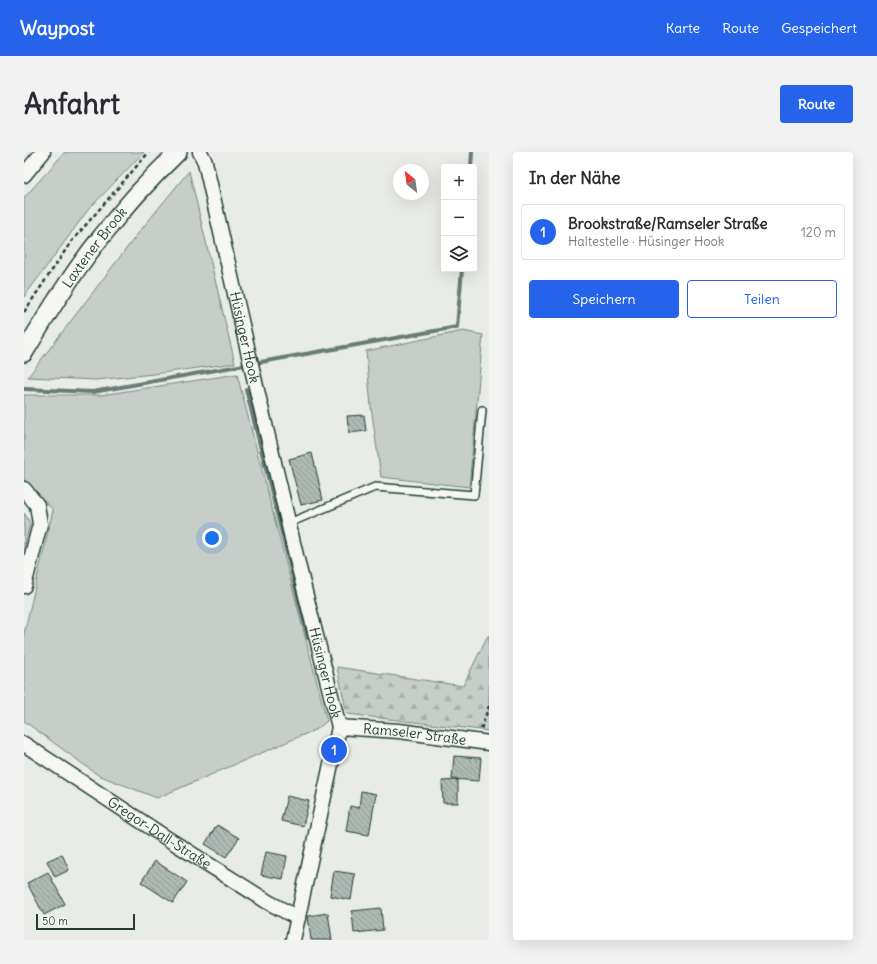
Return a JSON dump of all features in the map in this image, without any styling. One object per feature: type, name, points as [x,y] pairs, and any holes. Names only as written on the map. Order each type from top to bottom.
[{"type":"street","points":[[24,175],[43,152]]},
{"type":"street","name":"Laxtener Brook","points":[[24,353],[102,236],[154,176],[178,152]]},
{"type":"street","name":"Hüsinger Hook","points":[[200,152],[205,162],[289,523],[339,727],[293,940]]},
{"type":"street","points":[[24,489],[37,505],[40,524],[24,586]]},
{"type":"street","name":"Ramseler Straße","points":[[339,727],[400,732],[483,742]]},
{"type":"street","name":"Gregor-Dall-Straße","points":[[24,744],[268,902],[298,918]]},
{"type":"lane","points":[[289,523],[375,487],[474,495],[482,410]]},
{"type":"path","points":[[24,312],[71,242],[149,152]]},
{"type":"path","points":[[483,742],[489,706]]},
{"type":"green space","points":[[65,152],[144,152],[88,210],[24,297],[24,198]]},
{"type":"green space","points":[[189,171],[235,363],[96,380],[28,377],[136,236]]},
{"type":"green space","points":[[463,331],[483,335],[469,487],[381,477],[371,407],[366,351]]},
{"type":"green space","points":[[237,374],[327,721],[317,729],[157,798],[98,775],[24,721],[24,634],[53,510],[24,479],[24,395],[101,395]]},
{"type":"green space","points":[[24,513],[30,523],[24,549]]},
{"type":"green space","points":[[489,635],[489,731],[347,714],[337,667],[463,686]]},
{"type":"building","points":[[364,415],[366,431],[349,433],[347,416]]},
{"type":"building","points":[[312,453],[323,500],[301,505],[289,459]]},
{"type":"building","points":[[454,756],[481,758],[479,781],[452,779]]},
{"type":"building","points":[[458,780],[458,803],[443,803],[442,781]]},
{"type":"building","points":[[361,791],[376,794],[369,835],[346,831],[350,806],[359,808]]},
{"type":"building","points":[[287,796],[309,801],[303,826],[281,821]]},
{"type":"building","points":[[217,825],[239,838],[226,857],[205,844]]},
{"type":"building","points":[[266,852],[287,856],[283,879],[261,875]]},
{"type":"building","points":[[62,854],[69,870],[55,877],[47,861]]},
{"type":"building","points":[[155,861],[187,882],[173,903],[141,882]]},
{"type":"building","points":[[334,871],[355,874],[351,900],[330,896]]},
{"type":"building","points":[[48,872],[65,904],[44,915],[27,883]]},
{"type":"building","points":[[381,908],[383,930],[354,933],[352,911]]},
{"type":"building","points":[[328,913],[332,940],[311,940],[308,916]]},
{"type":"waterway","points":[[471,164],[472,152]]},
{"type":"waterway","points":[[24,389],[93,392],[457,327],[462,272]]},
{"type":"waterway","points":[[246,389],[308,638]]},
{"type":"place","name":"Brookstraße/Ramseler Straße","points":[[334,750]]}]
